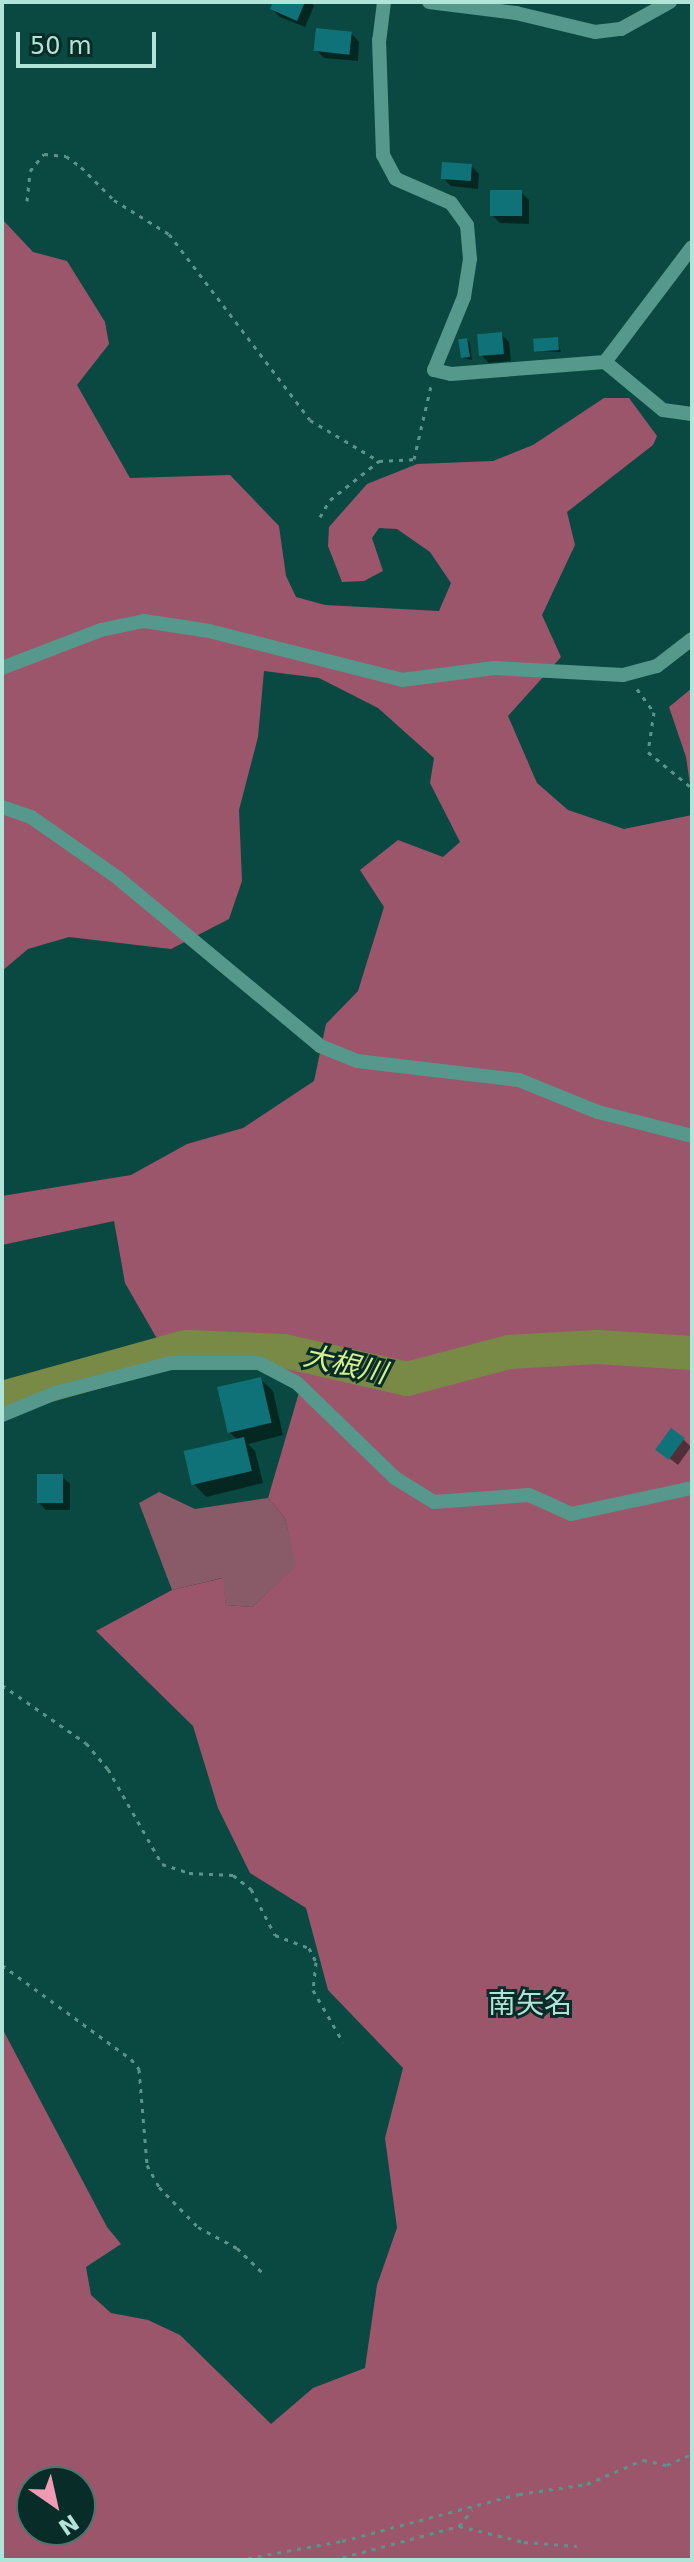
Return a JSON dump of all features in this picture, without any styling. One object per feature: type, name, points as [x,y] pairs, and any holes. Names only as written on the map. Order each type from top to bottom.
[{"type":"street","points":[[384,2],[379,40],[383,155],[396,179],[451,203],[467,225],[470,259],[464,297],[434,370],[451,374],[605,362],[663,410],[692,414]]},
{"type":"street","points":[[429,2],[516,13],[595,32],[621,29],[670,2]]},
{"type":"street","points":[[605,362],[692,247]]},
{"type":"street","points":[[2,668],[101,630],[144,621],[209,631],[402,680],[494,668],[623,675],[657,666],[692,639]]},
{"type":"street","points":[[2,807],[31,817],[118,878],[320,1046],[357,1061],[519,1080],[598,1112],[692,1136]]},
{"type":"street","points":[[2,1415],[55,1393],[171,1363],[259,1363],[297,1383],[395,1478],[434,1502],[529,1495],[571,1514],[692,1488]]},
{"type":"path","points":[[27,201],[30,171],[44,154],[74,162],[114,200],[169,234],[310,420],[379,461],[414,459],[434,370]]},
{"type":"path","points":[[320,517],[330,500],[379,461]]},
{"type":"path","points":[[623,675],[654,712],[648,752],[692,788]]},
{"type":"path","points":[[2,1685],[86,1743],[108,1769],[162,1864],[189,1873],[233,1875],[251,1889],[275,1935],[309,1948],[316,1962],[313,1990],[343,2042]]},
{"type":"path","points":[[2,1965],[131,2059],[139,2069],[147,2165],[159,2187],[198,2227],[237,2248],[262,2272]]},
{"type":"path","points":[[238,2560],[472,2509],[519,2494],[587,2484],[643,2460],[667,2465],[692,2454]]},
{"type":"path","points":[[459,2526],[472,2509]]},
{"type":"path","points":[[333,2560],[459,2526],[524,2542],[577,2546]]},
{"type":"shaded area","points":[[2,219],[33,252],[67,261],[105,322],[109,344],[77,385],[130,478],[230,475],[279,526],[286,576],[296,597],[325,605],[439,611],[451,583],[430,552],[397,529],[379,528],[372,538],[383,571],[364,581],[342,582],[328,546],[329,527],[367,484],[417,464],[493,461],[533,445],[604,398],[629,398],[657,436],[653,445],[567,512],[575,545],[542,615],[561,657],[508,716],[537,783],[568,810],[624,829],[692,815],[692,2560],[2,2560],[2,2028],[107,2227],[121,2244],[86,2267],[91,2295],[111,2313],[148,2320],[180,2335],[271,2424],[313,2388],[365,2368],[377,2285],[397,2228],[385,2138],[403,2068],[328,1990],[306,1908],[250,1873],[218,1808],[193,1726],[96,1631],[172,1590],[223,1578],[226,1605],[252,1607],[296,1566],[285,1518],[268,1498],[303,1379],[260,1357],[224,1349],[171,1363],[125,1283],[114,1221],[2,1245],[2,1196],[131,1175],[187,1144],[243,1128],[314,1081],[326,1024],[358,991],[384,907],[360,870],[398,840],[443,857],[460,842],[430,783],[434,758],[378,708],[319,678],[264,671],[258,737],[239,810],[242,881],[229,919],[171,949],[69,937],[28,949],[2,971]]},
{"type":"shaded area","points":[[692,688],[692,798],[686,757],[669,707]]},
{"type":"shaded area","points":[[159,1492],[195,1509],[268,1498],[285,1518],[297,1566],[252,1607],[226,1605],[222,1578],[172,1590],[139,1503]]},
{"type":"building","points":[[273,2],[305,2],[297,21],[270,9]]},
{"type":"building","points":[[316,28],[352,32],[349,55],[314,51]]},
{"type":"building","points":[[442,162],[472,164],[471,181],[441,179]]},
{"type":"building","points":[[490,190],[522,190],[522,216],[490,216]]},
{"type":"building","points":[[502,332],[504,354],[479,356],[477,334]]},
{"type":"building","points":[[558,337],[559,350],[534,352],[533,339]]},
{"type":"building","points":[[467,338],[470,357],[461,358],[458,339]]},
{"type":"building","points":[[261,1377],[272,1423],[228,1433],[217,1387]]},
{"type":"building","points":[[671,1428],[685,1438],[669,1460],[655,1450]]},
{"type":"building","points":[[244,1437],[252,1471],[191,1485],[184,1451]]},
{"type":"building","points":[[37,1474],[63,1474],[63,1503],[37,1503]]},
{"type":"waterway","name":"大根川","points":[[2,1398],[186,1347],[284,1351],[407,1379],[509,1352],[597,1347],[692,1353]]},
{"type":"district","name":"南矢名","points":[[530,2004]]}]
